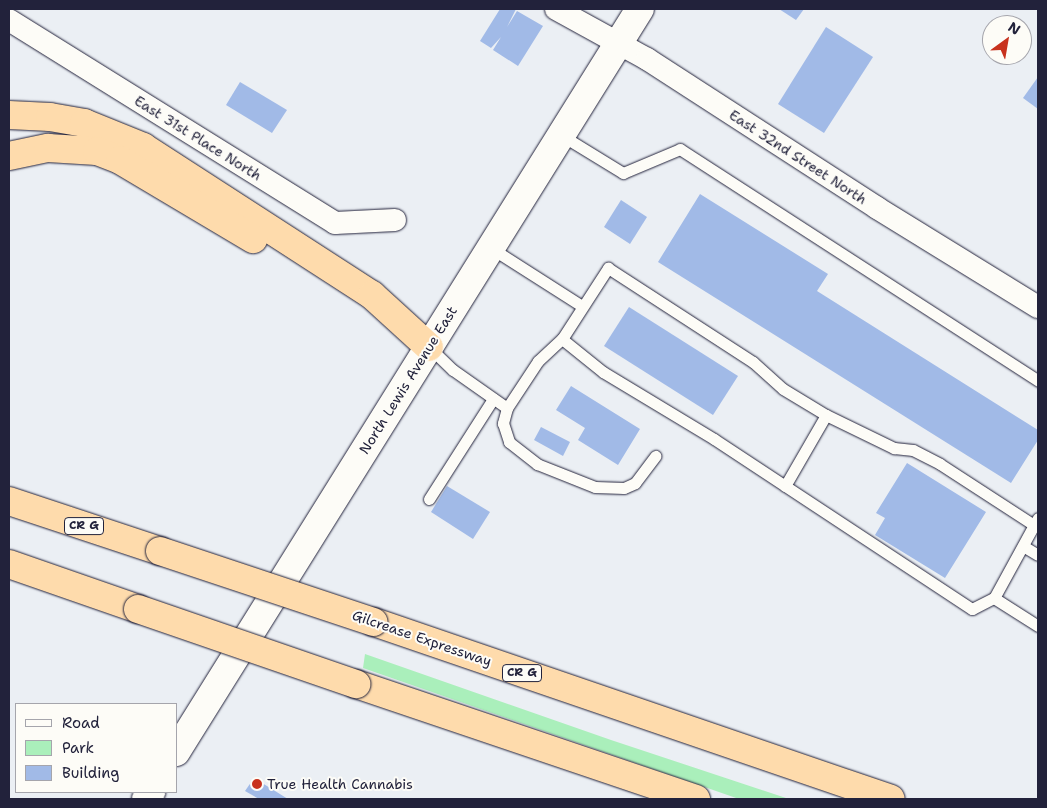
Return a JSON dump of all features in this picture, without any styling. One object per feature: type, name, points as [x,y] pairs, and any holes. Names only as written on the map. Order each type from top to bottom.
[{"type":"highway","points":[[9,115],[50,117],[84,123],[143,147],[372,295],[429,347]]},
{"type":"highway","points":[[9,156],[48,148],[72,148],[97,151],[120,160],[429,347]]},
{"type":"highway","name":"Gilcrease Expressway","points":[[9,501],[374,622],[891,799]]},
{"type":"highway","points":[[9,564],[696,799]]},
{"type":"highway","points":[[643,781],[679,799]]},
{"type":"main road","name":"North Lewis Avenue East","points":[[178,749],[640,9]]},
{"type":"street","name":"East 32nd Street North","points":[[556,9],[619,43],[1038,307]]},
{"type":"street","name":"East 31st Place North","points":[[9,20],[335,223],[396,220]]},
{"type":"lane","points":[[561,135],[623,173],[680,149],[1038,381]]},
{"type":"lane","points":[[491,248],[582,306]]},
{"type":"lane","points":[[562,339],[603,372],[786,486],[972,608],[994,598],[1036,521],[913,450],[894,448],[826,415],[783,389],[753,362],[608,268],[562,339],[538,360],[507,408],[503,422],[509,442],[537,464],[570,480],[595,487],[624,488],[635,482],[655,456]]},
{"type":"lane","points":[[429,347],[453,370],[507,408]]},
{"type":"lane","points":[[429,500],[493,399]]},
{"type":"lane","points":[[786,486],[826,415]]},
{"type":"lane","points":[[1023,546],[1038,555]]},
{"type":"lane","points":[[994,598],[1038,626]]},
{"type":"green space","points":[[365,654],[611,740],[789,799],[739,799],[363,668]]},
{"type":"building","points":[[500,9],[516,9],[507,27],[517,11],[543,26],[518,66],[493,50],[501,37],[491,48],[480,41]]},
{"type":"building","points":[[779,9],[804,9],[796,20]]},
{"type":"building","points":[[826,27],[873,57],[824,133],[778,104]]},
{"type":"building","points":[[1038,77],[1038,109],[1023,98]]},
{"type":"building","points":[[240,82],[287,110],[272,133],[226,105]]},
{"type":"building","points":[[700,194],[828,274],[817,291],[1038,430],[1038,440],[1011,483],[658,262]]},
{"type":"building","points":[[621,200],[647,217],[630,244],[604,227]]},
{"type":"building","points":[[629,307],[738,376],[713,415],[604,346]]},
{"type":"building","points":[[571,386],[640,429],[618,465],[578,440],[585,428],[556,410]]},
{"type":"building","points":[[541,427],[570,442],[563,456],[534,440]]},
{"type":"building","points":[[907,463],[986,512],[945,578],[875,535],[885,518],[876,513]]},
{"type":"building","points":[[447,486],[490,512],[473,539],[431,512]]},
{"type":"building","name":"True Health Cannabis","points":[[254,778],[288,799],[259,799],[245,791]]},
{"type":"place","name":"True Health Cannabis","points":[[257,784]]}]
